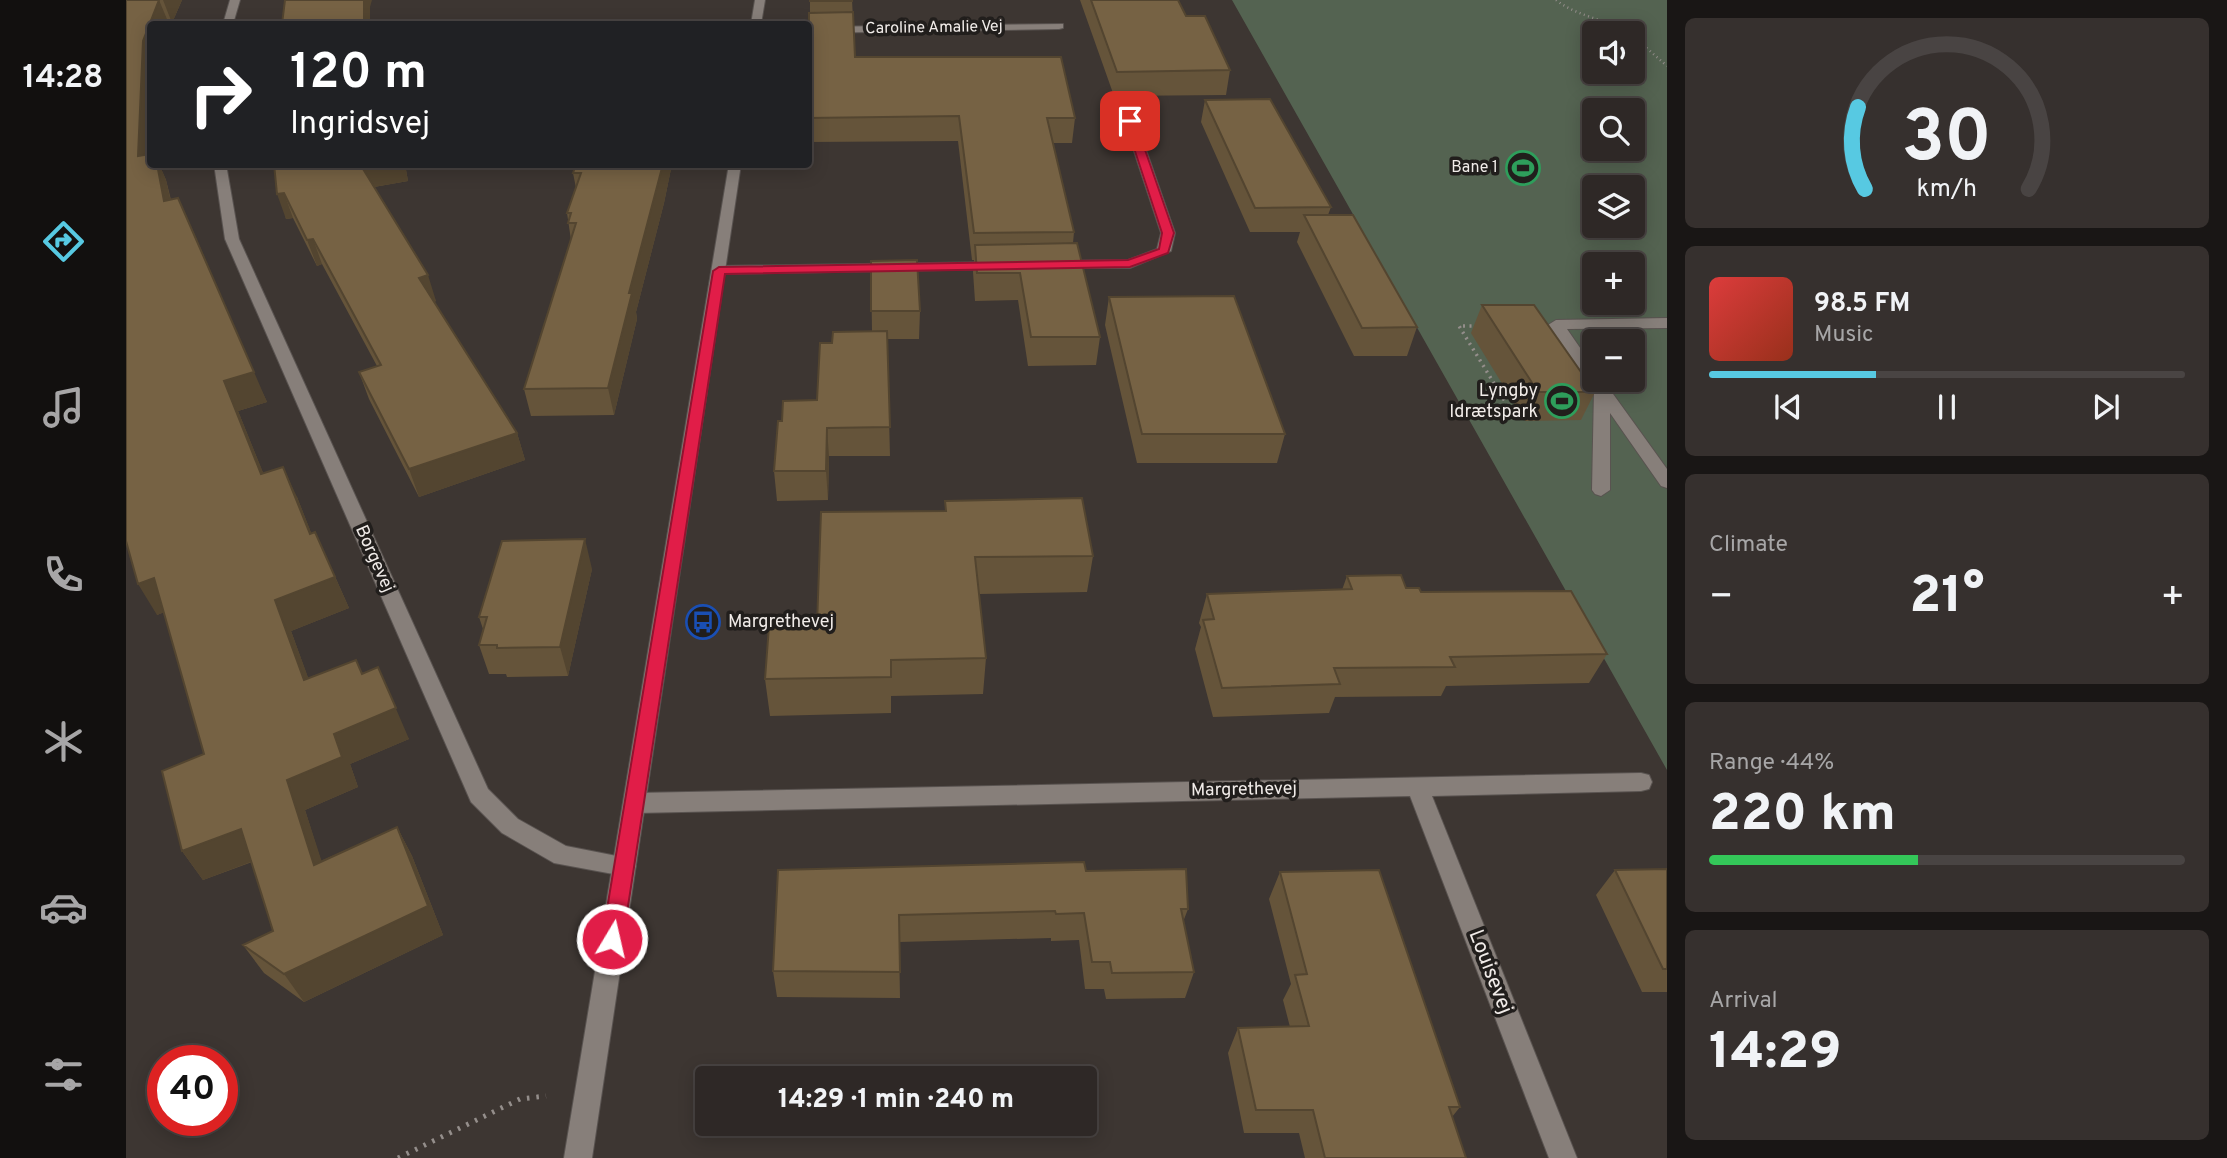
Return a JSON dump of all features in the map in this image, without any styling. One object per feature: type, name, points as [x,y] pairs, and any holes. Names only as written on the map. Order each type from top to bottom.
[{"type":"street","points":[[229,21],[235,0]]},
{"type":"street","points":[[756,21],[760,0]]},
{"type":"street","name":"Caroline Amalie Vej","points":[[812,30],[1059,26]]},
{"type":"street","points":[[1048,265],[1130,264],[1164,251],[1168,233],[1130,121]]},
{"type":"street","name":"Borgevej","points":[[221,168],[232,239],[478,795],[510,826],[562,856],[624,866]]},
{"type":"street","points":[[578,1158],[734,168]]},
{"type":"street","points":[[719,271],[1007,266]]},
{"type":"street","points":[[1582,362],[1556,325],[1667,323]]},
{"type":"street","points":[[1597,392],[1601,490]]},
{"type":"street","points":[[1603,392],[1667,482]]},
{"type":"street","name":"Margrethevej","points":[[636,803],[1642,782]]},
{"type":"street","name":"Louisevej","points":[[1417,786],[1563,1158]]},
{"type":"path","points":[[1556,0],[1566,9],[1608,21]]},
{"type":"path","points":[[1645,47],[1667,66]]},
{"type":"path","points":[[1487,326],[1459,326],[1514,415]]},
{"type":"path","points":[[398,1158],[520,1099],[588,1090]]},
{"type":"green space","name":"Lyngby Idrætspark","points":[[1232,0],[1667,0],[1667,770]]},
{"type":"building","points":[[126,0],[159,0],[151,21],[147,21],[143,41],[138,156],[147,154],[147,168],[158,168],[164,201],[178,198],[254,372],[224,381],[261,474],[283,467],[310,534],[315,532],[335,577],[275,600],[304,680],[356,660],[362,674],[378,667],[396,708],[334,734],[342,757],[287,780],[314,865],[397,827],[428,906],[284,974],[243,945],[273,931],[241,829],[182,851],[162,771],[204,754],[154,578],[138,584],[126,541]]},
{"type":"building","points":[[285,0],[364,0],[364,21],[282,21]]},
{"type":"building","points":[[852,0],[852,1],[810,1]]},
{"type":"building","points":[[1091,0],[1178,0],[1186,16],[1205,16],[1230,70],[1117,72]]},
{"type":"building","points":[[853,12],[855,57],[1061,57],[1075,118],[1047,118],[1074,232],[974,233],[959,116],[812,118],[812,21],[809,21],[809,13]]},
{"type":"building","points":[[1270,99],[1331,207],[1255,208],[1205,100]]},
{"type":"building","points":[[274,168],[362,168],[428,275],[419,278],[517,433],[409,469],[359,372],[381,365],[313,239],[307,240],[284,193],[277,194]]},
{"type":"building","points":[[575,168],[662,168],[629,293],[632,293],[608,388],[524,389],[576,223],[568,223],[571,213],[567,213],[581,173],[573,173]]},
{"type":"building","points":[[1304,215],[1353,215],[1417,327],[1362,328]]},
{"type":"building","points":[[1077,243],[1100,337],[1031,337],[1020,273],[977,273],[975,245]]},
{"type":"building","points":[[917,260],[920,311],[871,311],[871,261]]},
{"type":"building","points":[[1234,296],[1285,434],[1142,434],[1109,297]]},
{"type":"building","points":[[1482,305],[1534,305],[1582,373],[1582,392],[1538,392]]},
{"type":"building","points":[[887,331],[890,427],[827,428],[826,471],[774,471],[778,421],[782,421],[783,401],[817,400],[820,343],[832,343],[833,332]]},
{"type":"building","points":[[1082,498],[1093,556],[975,557],[986,658],[891,660],[891,677],[765,679],[769,626],[817,625],[821,512],[946,511],[945,501]]},
{"type":"building","points":[[585,539],[560,647],[497,648],[497,645],[479,645],[487,617],[479,617],[502,541]]},
{"type":"building","points":[[1401,575],[1406,588],[1419,588],[1421,592],[1571,591],[1607,654],[1450,657],[1455,667],[1334,668],[1340,684],[1222,688],[1203,620],[1214,619],[1207,594],[1352,589],[1347,576]]},
{"type":"building","points":[[1084,862],[1086,871],[1186,869],[1188,909],[1181,909],[1194,972],[1112,973],[1110,962],[1092,962],[1084,913],[1056,914],[1055,911],[899,915],[900,972],[773,971],[778,870]]},
{"type":"building","points":[[1667,869],[1667,969],[1663,969],[1615,870]]},
{"type":"building","points":[[1379,870],[1460,1107],[1449,1107],[1466,1158],[1325,1158],[1313,1110],[1256,1110],[1238,1028],[1309,1026],[1295,975],[1307,974],[1280,872]]},
{"type":"place","name":"Bane 1","points":[[1523,168]]},
{"type":"place","name":"Lyngby Idrætspark","points":[[1562,401]]},
{"type":"place","name":"Margrethevej","points":[[703,622]]},
{"type":"route","points":[[612,939],[636,803],[719,271],[1130,264],[1164,251],[1168,233],[1130,121]]}]
